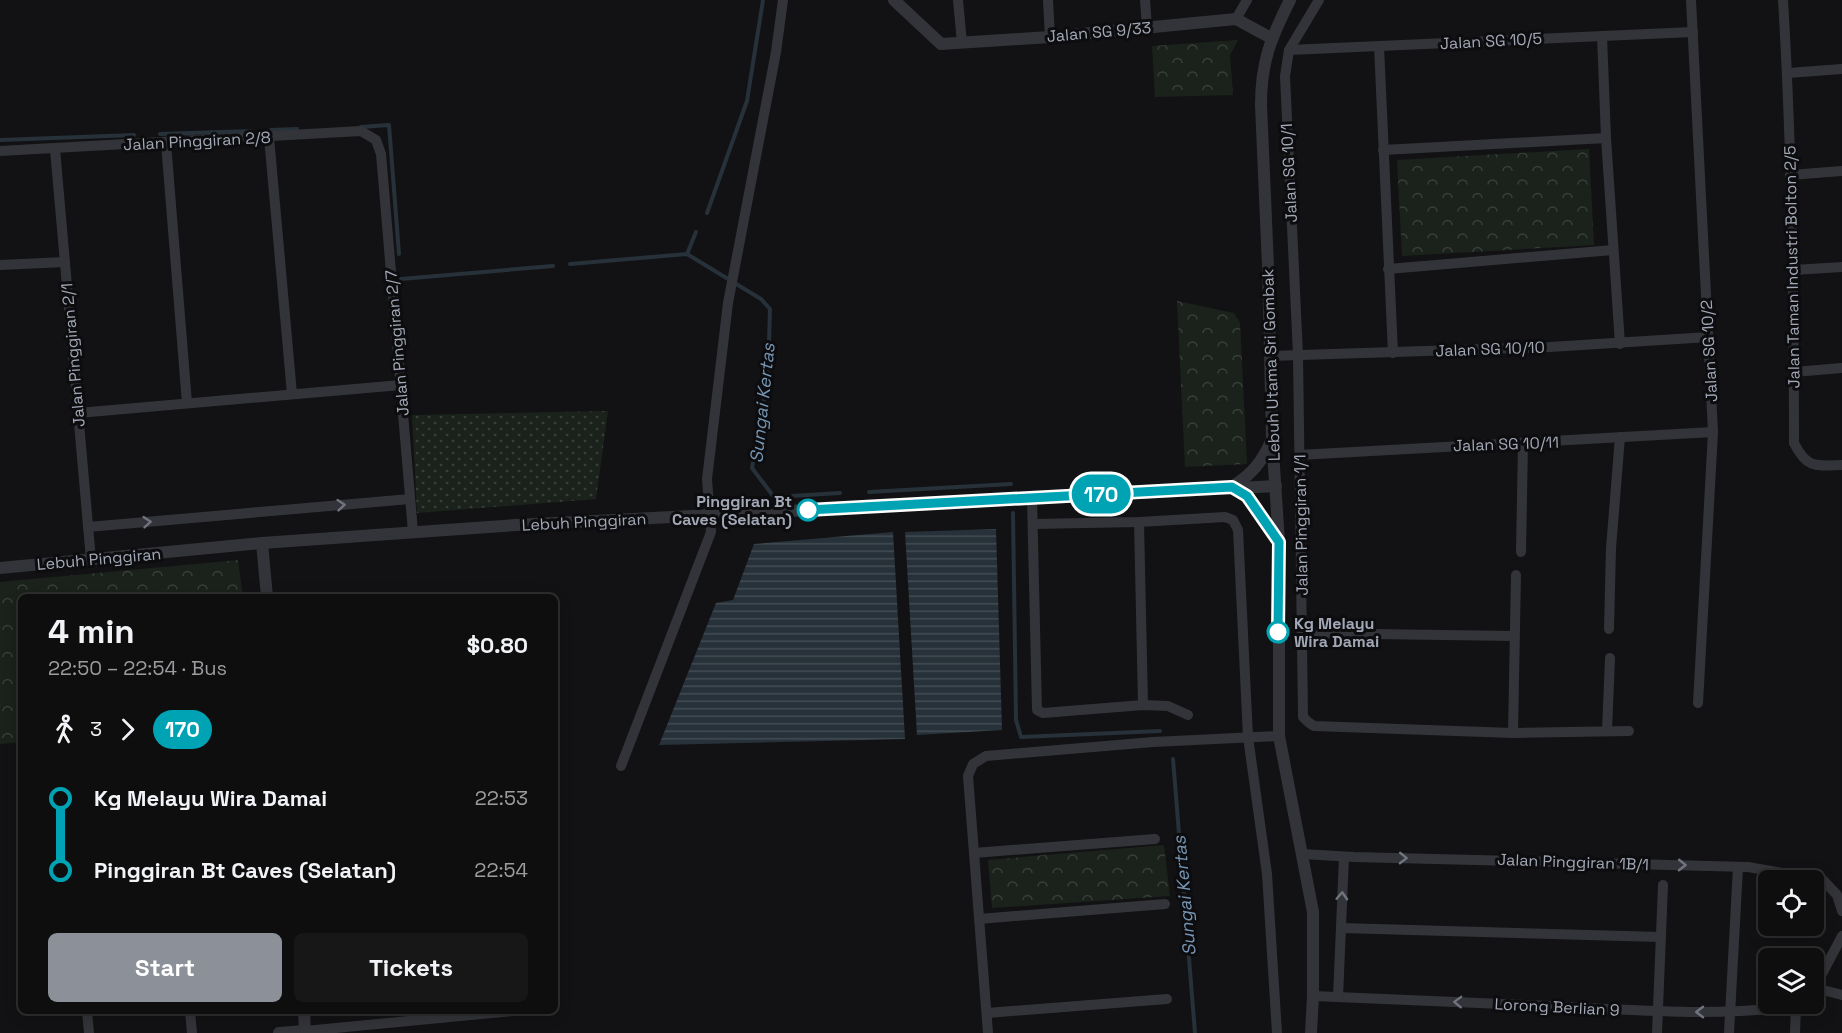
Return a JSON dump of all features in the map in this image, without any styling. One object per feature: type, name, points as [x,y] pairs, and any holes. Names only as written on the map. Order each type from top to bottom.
[{"type":"street","points":[[621,766],[711,532],[707,480],[728,303],[776,52],[783,0]]},
{"type":"street","name":"Jalan SG 9/33","points":[[894,0],[941,44],[1236,19]]},
{"type":"street","points":[[958,0],[962,43]]},
{"type":"street","points":[[1048,0],[1050,36]]},
{"type":"street","points":[[1145,0],[1147,28]]},
{"type":"street","points":[[1247,0],[1236,19],[1271,38]]},
{"type":"street","name":"Lebuh Utama Sri Gombak","points":[[1290,0],[1271,38],[1263,64],[1261,92],[1272,437],[1279,542],[1279,735],[1313,912],[1311,1033]]},
{"type":"street","name":"Jalan SG 10/1","points":[[1298,356],[1285,76],[1289,50],[1319,0]]},
{"type":"street","name":"Jalan SG 10/2","points":[[1691,0],[1713,432],[1698,703]]},
{"type":"street","name":"Jalan Taman Industri Bolton 2/5","points":[[1784,0],[1794,270],[1794,443],[1802,459],[1815,466],[1842,465]]},
{"type":"street","name":"Jalan SG 10/5","points":[[1289,50],[1693,32]]},
{"type":"street","points":[[1602,36],[1606,138],[1620,344]]},
{"type":"street","points":[[1379,46],[1393,353]]},
{"type":"street","points":[[1788,73],[1842,69]]},
{"type":"street","name":"Jalan Pinggiran 2/8","points":[[0,151],[361,131],[375,140],[381,154]]},
{"type":"street","points":[[269,137],[292,394]]},
{"type":"street","points":[[1383,150],[1606,138]]},
{"type":"street","points":[[166,143],[187,403]]},
{"type":"street","name":"Jalan Pinggiran 2/1","points":[[55,149],[91,560]]},
{"type":"street","name":"Jalan Pinggiran 2/7","points":[[381,154],[413,532]]},
{"type":"street","points":[[1790,175],[1842,171]]},
{"type":"street","points":[[1388,269],[1613,250]]},
{"type":"street","points":[[0,265],[65,262]]},
{"type":"street","points":[[1794,270],[1842,267]]},
{"type":"street","name":"Jalan SG 10/10","points":[[1270,356],[1620,344],[1709,337]]},
{"type":"street","name":"Jalan Pinggiran 1/1","points":[[1298,356],[1304,633],[1303,717],[1314,726],[1513,733]]},
{"type":"street","points":[[1794,372],[1842,368]]},
{"type":"street","points":[[78,413],[400,385]]},
{"type":"street","name":"Jalan SG 10/11","points":[[1299,454],[1713,432]]},
{"type":"street","points":[[1272,437],[1263,459],[1255,470],[1232,487],[1247,496],[1279,542]]},
{"type":"street","points":[[1609,629],[1611,548],[1620,437]]},
{"type":"street","points":[[1521,552],[1523,443]]},
{"type":"street","name":"Lebuh Pinggiran","points":[[0,568],[262,543],[413,532],[1276,486]]},
{"type":"street","points":[[1032,498],[1037,710],[1043,713],[1168,705],[1188,715]]},
{"type":"street","points":[[88,527],[410,499]]},
{"type":"street","points":[[1033,524],[1139,522],[1225,517],[1233,520],[1238,530],[1248,737],[1267,874],[1277,1033]]},
{"type":"street","points":[[1139,522],[1143,705]]},
{"type":"street","points":[[262,543],[267,594]]},
{"type":"street","points":[[1516,575],[1513,733],[1629,731]]},
{"type":"street","points":[[1304,633],[1514,636]]},
{"type":"street","points":[[1607,731],[1610,658]]},
{"type":"street","points":[[988,1033],[968,776],[973,764],[986,756],[1153,742],[1279,735]]},
{"type":"street","points":[[974,853],[1155,839]]},
{"type":"street","name":"Jalan Pinggiran 1B/1","points":[[1302,854],[1738,867],[1823,880],[1839,892]]},
{"type":"street","points":[[1338,997],[1344,857]]},
{"type":"street","points":[[1729,1033],[1738,867]]},
{"type":"street","points":[[1657,1033],[1663,885]]},
{"type":"street","points":[[1839,892],[1842,911]]},
{"type":"street","points":[[980,919],[1165,904]]},
{"type":"street","points":[[1341,928],[1661,937]]},
{"type":"street","points":[[1824,970],[1842,936]]},
{"type":"street","points":[[1824,991],[1842,994]]},
{"type":"street","name":"Lorong Berlian 9","points":[[1313,996],[1658,1012],[1730,1012],[1758,1009]]},
{"type":"street","points":[[987,1013],[1167,999]]},
{"type":"street","points":[[87,1014],[89,1033]]},
{"type":"street","points":[[190,1014],[192,1033]]},
{"type":"street","points":[[304,1014],[306,1031]]},
{"type":"street","points":[[388,1014],[390,1023]]},
{"type":"street","points":[[279,1033],[482,1014]]},
{"type":"street","points":[[1795,1033],[1797,1014]]},
{"type":"green space","points":[[1238,40],[1230,55],[1233,95],[1155,97],[1152,46]]},
{"type":"green space","points":[[1589,149],[1594,245],[1402,256],[1397,160]]},
{"type":"green space","points":[[1177,301],[1234,313],[1240,323],[1247,464],[1185,467]]},
{"type":"green space","points":[[608,411],[596,499],[417,513],[412,415]]},
{"type":"green space","points":[[238,560],[243,594],[18,594],[18,742],[0,744],[0,582]]},
{"type":"green space","points":[[1164,845],[1170,896],[992,908],[988,860]]},
{"type":"shaded area","points":[[996,529],[1002,730],[917,735],[905,532]]},
{"type":"shaded area","points":[[893,532],[905,739],[659,745],[716,603],[733,600],[754,544]]},
{"type":"waterway","points":[[707,213],[747,101],[763,0]]},
{"type":"waterway","name":"Sungai Kertas","points":[[361,127],[389,125],[399,254]]},
{"type":"waterway","name":"Sungai Kertas","points":[[271,130],[297,129]]},
{"type":"waterway","points":[[160,134],[251,131]]},
{"type":"waterway","name":"Sungai Kertas","points":[[0,140],[134,135]]},
{"type":"waterway","points":[[687,254],[696,232]]},
{"type":"waterway","name":"Sungai Kertas","points":[[570,264],[687,254],[761,299],[770,309],[768,376],[752,468],[774,497],[840,493]]},
{"type":"waterway","name":"Sungai Kertas","points":[[401,279],[553,266]]},
{"type":"waterway","name":"Sungai Kertas","points":[[869,492],[1011,484]]},
{"type":"waterway","name":"Sungai Kertas","points":[[1013,513],[1016,720],[1021,737],[1160,731]]},
{"type":"waterway","name":"Sungai Kertas","points":[[1173,759],[1195,1033]]},
{"type":"bus line","name":"170","points":[[808,510],[1232,487],[1247,496],[1279,542],[1278,632]]},
{"type":"place","name":"Pinggiran Bt Caves (Selatan)","points":[[808,510]]},
{"type":"place","name":"Kg Melayu Wira Damai","points":[[1278,632]]}]
